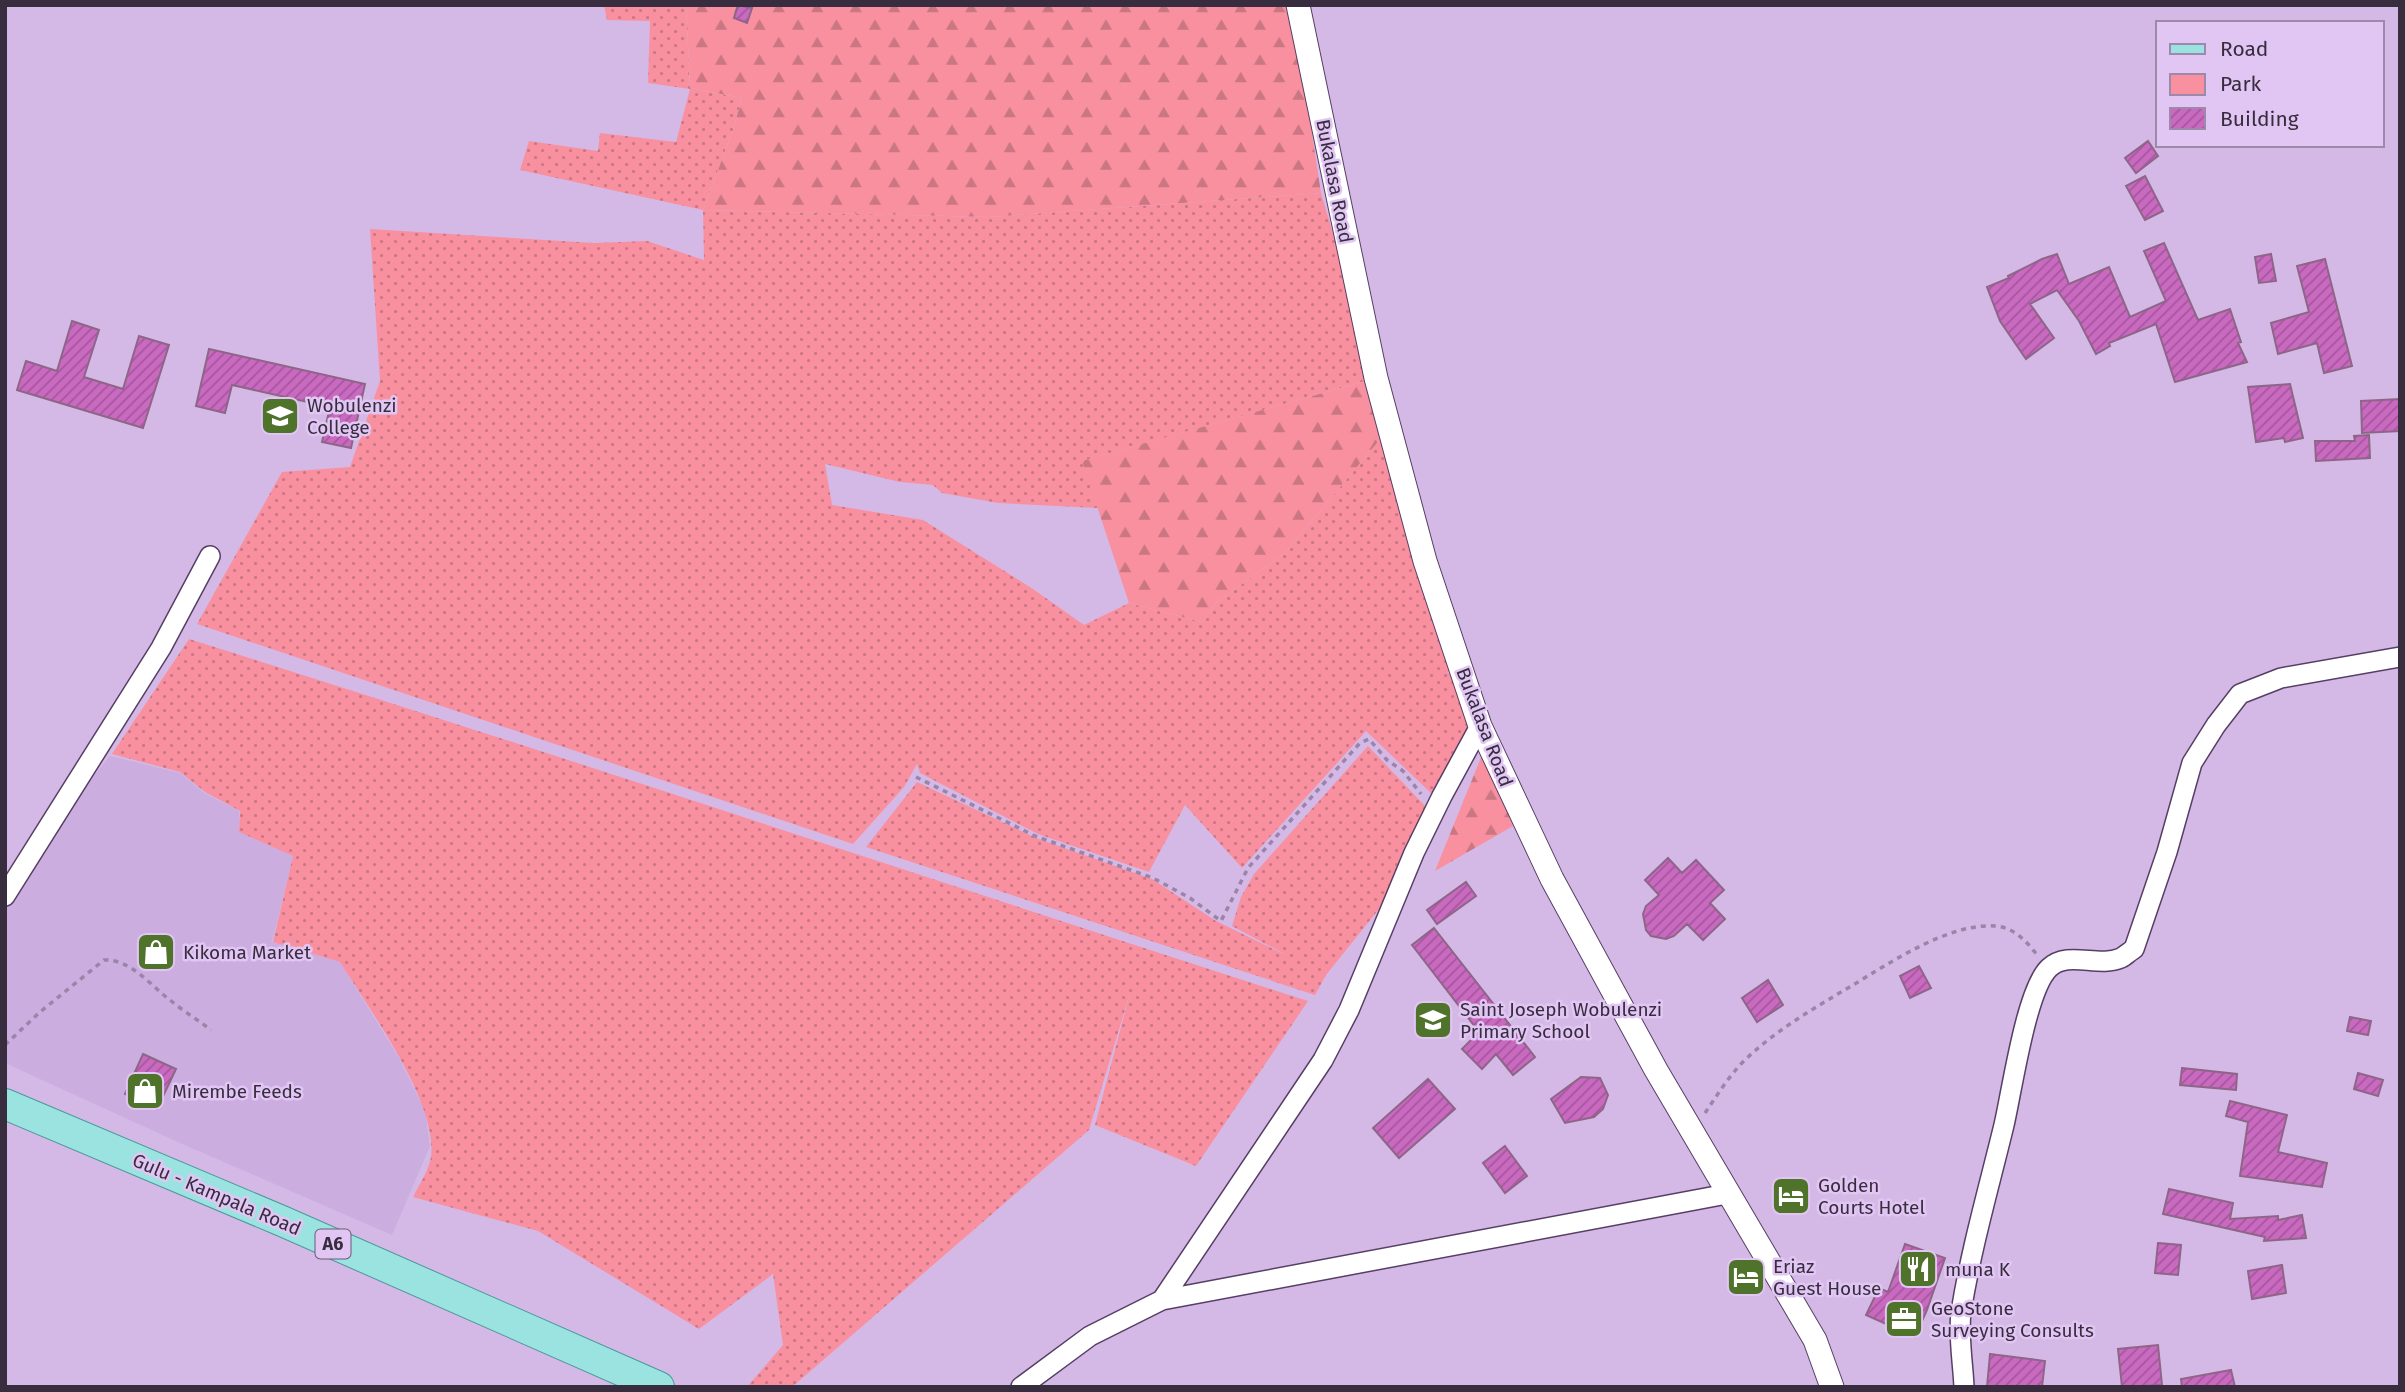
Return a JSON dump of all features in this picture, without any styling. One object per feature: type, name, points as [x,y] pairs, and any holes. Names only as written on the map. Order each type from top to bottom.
[{"type":"main road","name":"Gulu - Kampala Road","points":[[5,1104],[282,1221],[659,1387]]},
{"type":"street","name":"Bukalasa Road","points":[[1298,5],[1376,378],[1425,561],[1480,726],[1552,879],[1656,1070],[1815,1340],[1832,1387]]},
{"type":"street","points":[[5,896],[161,648],[210,556]]},
{"type":"street","points":[[1964,1387],[1961,1316],[1978,1228],[2025,1027],[2038,986],[2048,969],[2060,960],[2103,961],[2121,958],[2134,949],[2167,852],[2192,763],[2216,724],[2240,694],[2281,678],[2400,657]]},
{"type":"street","points":[[1162,1300],[1323,1060],[1349,1010],[1414,853],[1480,726]]},
{"type":"street","points":[[1021,1387],[1090,1336],[1162,1300],[1727,1194]]},
{"type":"path","points":[[916,777],[1035,836],[1153,878],[1221,920],[1248,868],[1360,743],[1369,739],[1388,760],[1404,771],[1418,792],[1438,804]]},
{"type":"path","points":[[1692,1131],[1730,1076],[1746,1058],[1780,1030],[1815,1006],[1937,938],[1975,928],[1997,926],[2011,930],[2026,941],[2048,969]]},
{"type":"path","points":[[5,1045],[57,997],[104,960],[109,959],[143,976],[171,1001],[211,1030]]},
{"type":"shaded area","name":"Kikoma Market","points":[[110,756],[180,773],[204,793],[239,811],[239,832],[293,856],[272,942],[340,962],[399,1058],[425,1111],[430,1146],[392,1235],[5,1063],[5,905],[69,806]]},
{"type":"green space","points":[[604,5],[686,5],[690,88],[742,98],[703,210],[520,170],[529,141],[598,151],[600,133],[676,142],[690,89],[648,83],[650,21],[607,20]]},
{"type":"green space","points":[[686,5],[1287,5],[1298,41],[1321,193],[989,217],[703,210],[742,98],[690,88]]},
{"type":"green space","points":[[1321,193],[1376,378],[1083,461],[1098,508],[998,503],[942,493],[933,485],[900,482],[825,464],[832,505],[923,520],[1033,589],[1084,625],[1129,603],[1202,622],[1217,602],[1284,554],[1387,431],[1458,669],[1447,672],[1468,689],[1476,713],[1432,794],[1366,731],[1242,868],[1185,805],[1149,872],[1038,834],[920,773],[917,764],[904,787],[853,844],[197,624],[282,472],[350,467],[380,381],[370,229],[594,243],[647,241],[704,260],[703,210],[989,217]]},
{"type":"green space","points":[[1376,378],[1387,431],[1284,554],[1217,602],[1202,622],[1129,603],[1082,461]]},
{"type":"green space","points":[[189,639],[1308,1001],[1196,1166],[1095,1125],[1130,993],[1089,1130],[792,1387],[747,1387],[783,1345],[773,1274],[699,1329],[538,1231],[413,1197],[430,1162],[430,1135],[424,1110],[399,1056],[340,962],[273,942],[293,856],[239,832],[240,811],[205,792],[180,772],[112,754]]},
{"type":"green space","points":[[1368,746],[1428,809],[1379,909],[1326,975],[1315,995],[866,847],[917,782],[1036,838],[1152,879],[1216,921],[1288,956],[1232,926],[1241,897],[1254,874]]},
{"type":"green space","points":[[1484,750],[1513,826],[1435,871]]},
{"type":"building","points":[[738,5],[752,8],[747,23],[734,18]]},
{"type":"building","points":[[2148,141],[2158,156],[2136,173],[2125,158]]},
{"type":"building","points":[[2145,176],[2163,211],[2145,220],[2126,186]]},
{"type":"building","points":[[2164,243],[2198,320],[2230,309],[2241,342],[2238,343],[2247,362],[2175,382],[2156,324],[2109,343],[2110,346],[2096,354],[2079,321],[2057,290],[2030,304],[2054,338],[2026,359],[2000,321],[1987,287],[2057,254],[2069,284],[2109,267],[2130,317],[2166,301],[2144,251]]},
{"type":"building","points":[[2271,254],[2276,281],[2259,283],[2255,257]]},
{"type":"building","points":[[2325,259],[2352,366],[2324,373],[2317,343],[2278,354],[2271,323],[2309,312],[2297,266]]},
{"type":"building","points":[[72,321],[99,330],[84,377],[123,389],[139,336],[169,345],[143,428],[17,390],[26,361],[57,371]]},
{"type":"building","points":[[209,349],[365,384],[351,448],[322,442],[330,407],[232,385],[225,413],[196,406]]},
{"type":"building","points":[[2290,384],[2303,438],[2285,442],[2284,438],[2256,442],[2248,387]]},
{"type":"building","points":[[2400,399],[2400,431],[2362,433],[2361,401]]},
{"type":"building","points":[[2369,435],[2370,458],[2316,461],[2315,441],[2355,441],[2354,436]]},
{"type":"building","points":[[1668,858],[1682,873],[1696,860],[1724,890],[1710,903],[1725,919],[1703,940],[1687,924],[1674,936],[1666,939],[1651,936],[1646,930],[1643,914],[1646,906],[1659,895],[1645,880]]},
{"type":"building","points":[[1466,882],[1476,896],[1437,924],[1427,910]]},
{"type":"building","points":[[1434,928],[1535,1057],[1513,1075],[1496,1054],[1482,1069],[1462,1049],[1479,1032],[1412,945]]},
{"type":"building","points":[[1919,966],[1931,988],[1910,998],[1900,976]]},
{"type":"building","points":[[1768,980],[1783,1005],[1757,1022],[1742,998]]},
{"type":"building","points":[[2350,1017],[2371,1021],[2368,1035],[2347,1031]]},
{"type":"building","points":[[143,1054],[176,1069],[157,1109],[125,1094]]},
{"type":"building","points":[[2182,1068],[2237,1074],[2236,1090],[2180,1085]]},
{"type":"building","points":[[2358,1073],[2383,1080],[2378,1096],[2354,1089]]},
{"type":"building","points":[[1581,1077],[1600,1078],[1608,1095],[1603,1109],[1594,1117],[1565,1123],[1551,1099]]},
{"type":"building","points":[[1428,1079],[1455,1109],[1399,1158],[1373,1128]]},
{"type":"building","points":[[2230,1101],[2287,1115],[2278,1152],[2327,1163],[2322,1187],[2240,1176],[2248,1122],[2226,1116]]},
{"type":"building","points":[[1505,1146],[1527,1176],[1505,1193],[1483,1163]]},
{"type":"building","points":[[2169,1189],[2233,1203],[2230,1219],[2278,1216],[2278,1220],[2302,1215],[2306,1238],[2264,1241],[2265,1237],[2163,1214]]},
{"type":"building","points":[[2158,1243],[2181,1245],[2178,1275],[2155,1273]]},
{"type":"building","points":[[1905,1244],[1945,1258],[1915,1337],[1866,1315],[1879,1288],[1888,1292]]},
{"type":"building","points":[[2282,1265],[2286,1293],[2252,1299],[2248,1271]]},
{"type":"building","points":[[2158,1345],[2162,1385],[2122,1387],[2118,1349]]},
{"type":"building","points":[[1990,1354],[2045,1361],[2042,1387],[1987,1387]]},
{"type":"building","points":[[2231,1370],[2235,1387],[2182,1387],[2181,1379]]},
{"type":"place","name":"Wobulenzi College","points":[[280,416]]},
{"type":"place","name":"Kikoma Market","points":[[156,952]]},
{"type":"place","name":"Saint Joseph Wobulenzi Primary School","points":[[1433,1020]]},
{"type":"place","name":"Mirembe Feeds","points":[[145,1091]]},
{"type":"place","name":"Golden Courts Hotel","points":[[1791,1196]]},
{"type":"place","name":"muna K","points":[[1918,1269]]},
{"type":"place","name":"Eriaz Guest House","points":[[1746,1277]]},
{"type":"place","name":"GeoStone Surveying Consults","points":[[1904,1319]]}]
